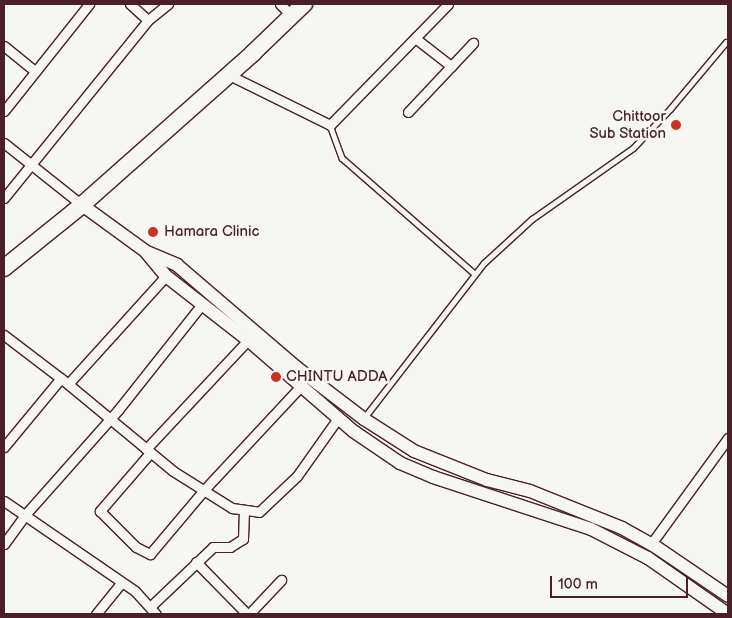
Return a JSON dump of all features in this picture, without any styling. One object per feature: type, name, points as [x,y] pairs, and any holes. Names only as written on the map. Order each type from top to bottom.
[{"type":"highway","points":[[4,268],[82,205],[229,75],[304,4]]},
{"type":"street","points":[[4,112],[89,4]]},
{"type":"street","points":[[130,4],[148,20]]},
{"type":"street","points":[[4,198],[148,20],[168,4]]},
{"type":"street","points":[[280,4],[292,16]]},
{"type":"street","points":[[229,75],[330,125],[448,4]]},
{"type":"street","points":[[415,38],[452,66]]},
{"type":"street","points":[[408,112],[473,43]]},
{"type":"street","points":[[4,46],[35,71]]},
{"type":"street","points":[[4,143],[145,252],[166,276],[248,340],[338,418],[406,465],[433,477],[591,529],[648,558],[728,614]]},
{"type":"street","points":[[145,252],[177,265],[335,397],[364,419],[414,451],[487,480],[530,491],[622,528],[651,544],[728,596]]},
{"type":"street","points":[[4,447],[64,381],[166,276]]},
{"type":"street","points":[[4,544],[24,516],[110,419],[202,304]]},
{"type":"street","points":[[4,335],[64,381],[148,451],[203,491],[232,508],[259,512],[297,476],[338,418]]},
{"type":"street","points":[[248,340],[148,451],[100,512],[136,547],[150,554],[203,491],[300,387]]},
{"type":"street","points":[[327,409],[335,397]]},
{"type":"street","points":[[651,544],[728,438]]},
{"type":"street","points":[[406,465],[414,451]]},
{"type":"street","points":[[506,501],[510,486]]},
{"type":"street","points":[[4,501],[135,591],[153,612],[196,562],[213,547],[230,547],[244,539],[244,510]]},
{"type":"street","points":[[196,562],[248,614],[281,580]]},
{"type":"street","points":[[96,614],[122,582]]},
{"type":"lane","points":[[364,419],[484,263],[532,219],[634,148],[670,109],[726,42]]},
{"type":"lane","points":[[330,125],[342,158],[475,274]]},
{"type":"place","name":"Chittoor Sub Station","points":[[676,125]]},
{"type":"place","name":"Hamara Clinic","points":[[153,232]]},
{"type":"place","name":"CHINTU ADDA","points":[[276,377]]}]
